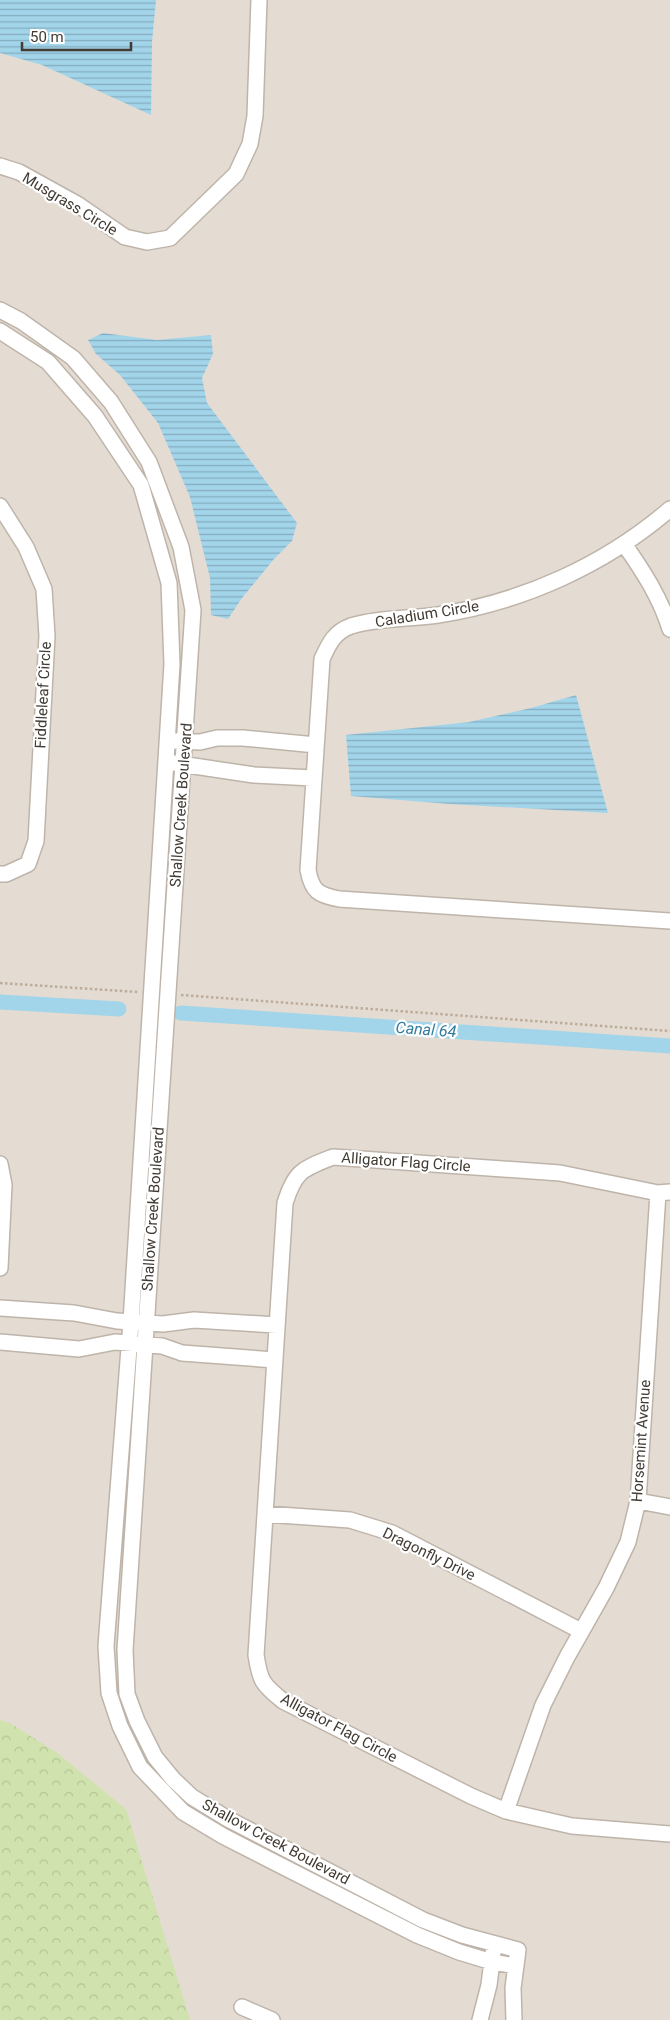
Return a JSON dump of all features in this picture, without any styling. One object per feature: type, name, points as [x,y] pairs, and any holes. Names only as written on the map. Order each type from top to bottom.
[{"type":"street","name":"Musgrass Circle","points":[[0,166],[19,172],[77,204],[125,237],[147,242],[170,238],[236,174],[250,144],[255,116],[259,0]]},
{"type":"street","name":"Shallow Creek Boulevard","points":[[0,310],[21,321],[73,358],[111,402],[150,462],[181,547],[193,610],[168,994],[138,1322],[129,1343],[106,1646],[109,1694],[120,1726],[140,1767],[183,1812],[223,1836],[417,1935],[458,1952],[492,1962],[516,1966],[518,1950],[462,1935],[423,1920],[228,1819],[192,1797],[155,1757],[136,1721],[128,1694],[125,1667],[144,1345],[138,1322],[151,994],[172,664],[170,583],[141,485],[95,416],[48,362],[0,331]]},
{"type":"street","name":"Fiddleleaf Circle","points":[[0,506],[26,547],[44,589],[47,636],[36,841],[28,864],[6,874],[0,874]]},
{"type":"street","name":"Caladium Circle","points":[[670,508],[651,525],[624,544],[552,583],[493,603],[438,615],[350,626],[331,639],[322,659],[308,870],[310,883],[321,896],[339,899],[670,921]]},
{"type":"street","points":[[624,544],[645,574],[664,609],[670,629]]},
{"type":"street","points":[[167,740],[200,742],[217,738],[243,738],[316,745]]},
{"type":"street","points":[[165,762],[184,763],[254,775],[313,778]]},
{"type":"street","name":"Alligator Flag Circle","points":[[664,1193],[560,1173],[333,1157],[305,1168],[291,1183],[285,1204],[256,1655],[260,1678],[269,1690],[283,1701],[471,1796],[506,1811],[572,1826],[670,1834]]},
{"type":"street","points":[[0,1164],[4,1185],[0,1268]]},
{"type":"street","name":"Horsemint Avenue","points":[[506,1811],[543,1704],[606,1588],[628,1542],[638,1501],[664,1193]]},
{"type":"street","points":[[0,1308],[163,1324],[194,1320],[277,1325]]},
{"type":"street","points":[[0,1342],[79,1348],[115,1342],[162,1346],[182,1353],[275,1360]]},
{"type":"street","points":[[638,1501],[670,1507]]},
{"type":"street","name":"Dragonfly Drive","points":[[265,1514],[350,1520],[392,1533],[581,1631]]},
{"type":"street","points":[[480,2020],[489,1985],[494,1944]]},
{"type":"street","points":[[514,2020],[512,1988],[516,1966]]},
{"type":"street","points":[[242,2008],[272,2020]]},
{"type":"path","points":[[0,984],[151,994]]},
{"type":"path","points":[[168,994],[670,1031]]},
{"type":"shaded area","points":[[0,0],[670,0],[670,2020],[0,2020]]},
{"type":"green space","points":[[0,1720],[10,1723],[56,1752],[126,1809],[190,2020],[0,2020]]},
{"type":"water","points":[[0,0],[156,0],[152,42],[151,115],[42,65],[0,53]]},
{"type":"water","points":[[103,333],[157,340],[211,335],[213,354],[202,378],[207,403],[297,523],[292,541],[274,559],[242,598],[228,619],[211,615],[210,578],[190,497],[158,423],[120,375],[96,354],[88,340]]},
{"type":"water","points":[[576,695],[608,813],[449,804],[351,796],[346,735],[469,722],[531,708]]},
{"type":"waterway","name":"Canal 64","points":[[0,1002],[119,1009]]},
{"type":"waterway","name":"Canal 64","points":[[181,1013],[670,1046]]}]
